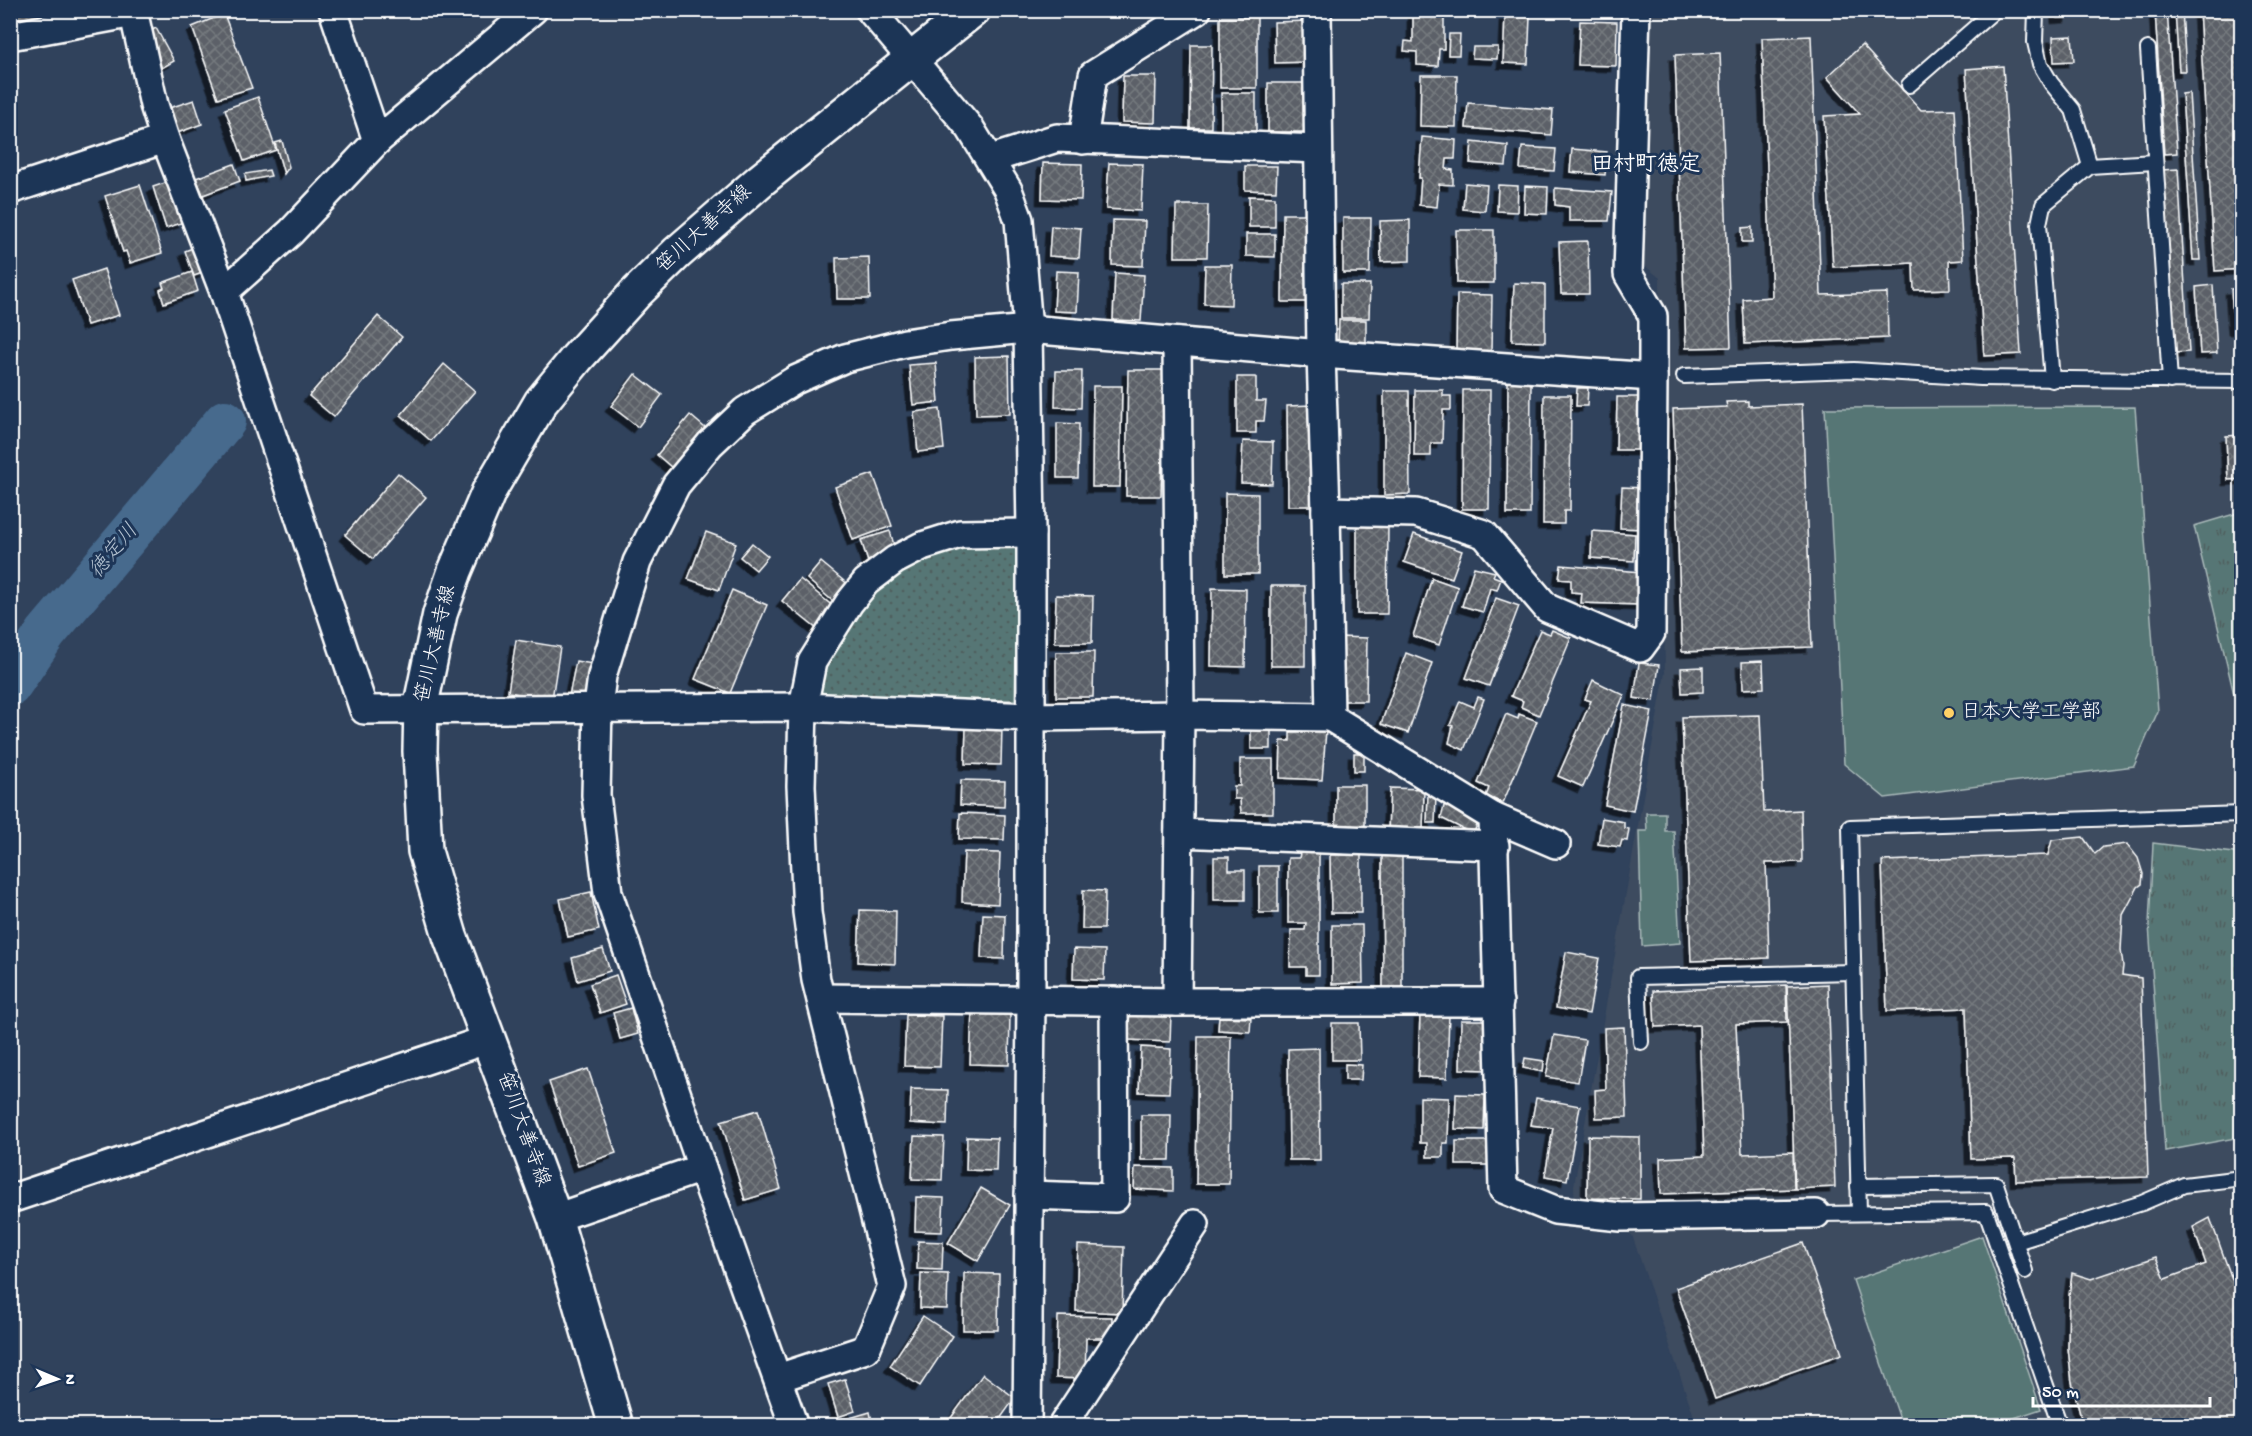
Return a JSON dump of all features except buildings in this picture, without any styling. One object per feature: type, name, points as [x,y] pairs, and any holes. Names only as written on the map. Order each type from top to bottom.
[{"type":"street","points":[[333,10],[378,141]]},
{"type":"street","points":[[870,10],[970,128],[1008,190],[1019,220],[1028,329],[1031,533],[1031,1000],[1027,1425]]},
{"type":"street","name":"笹川大善寺線","points":[[616,1425],[555,1218],[450,936],[425,852],[420,751],[421,709],[440,614],[455,571],[489,491],[541,402],[578,358],[635,294],[677,253],[761,180],[973,10]]},
{"type":"street","points":[[1083,140],[1093,75],[1197,10]]},
{"type":"street","points":[[1317,10],[1321,354],[1330,717]]},
{"type":"street","points":[[1326,511],[1416,513],[1484,534],[1547,608],[1640,648],[1651,633],[1653,316],[1628,274],[1634,11]]},
{"type":"street","points":[[10,36],[134,12],[154,105],[165,139],[224,292],[363,710],[803,707],[1030,717],[1180,715],[1330,717],[1493,817],[1556,844]]},
{"type":"street","points":[[224,292],[291,232],[378,141],[522,15]]},
{"type":"street","points":[[991,159],[1058,138],[1318,149]]},
{"type":"street","points":[[10,190],[165,139]]},
{"type":"street","points":[[794,1425],[702,1168],[608,893],[596,795],[598,707],[602,676],[637,562],[676,485],[710,444],[745,411],[795,381],[845,358],[905,343],[1028,329],[1321,354],[1653,377]]},
{"type":"street","points":[[1177,342],[1180,715],[1177,1002]]},
{"type":"street","points":[[778,1378],[866,1349],[892,1286],[816,980],[807,912],[801,786],[803,707],[812,662],[849,603],[873,577],[896,560],[922,546],[960,534],[1031,533]]},
{"type":"street","points":[[1493,817],[1503,1189],[1555,1210],[1621,1217],[1816,1214]]},
{"type":"street","points":[[1179,833],[1495,846]]},
{"type":"street","points":[[821,998],[1177,1002],[1499,1002]]},
{"type":"street","points":[[1029,1195],[1115,1198],[1114,1001]]},
{"type":"street","points":[[10,1199],[489,1039]]},
{"type":"street","points":[[555,1218],[702,1168]]},
{"type":"street","points":[[1062,1425],[1195,1224]]},
{"type":"lane","points":[[1909,85],[1995,10]]},
{"type":"lane","points":[[2036,10],[2035,42],[2040,64],[2051,83],[2073,110],[2090,166]]},
{"type":"lane","points":[[2148,49],[2170,381]]},
{"type":"lane","points":[[2052,380],[2038,224],[2043,205],[2090,166],[2154,162]]},
{"type":"lane","points":[[1684,376],[1854,370],[2052,380],[2241,381]]},
{"type":"lane","points":[[1859,1213],[1850,827],[2241,814]]},
{"type":"lane","points":[[1641,1042],[1638,977],[1853,972]]},
{"type":"lane","points":[[2016,1242],[2142,1203],[2184,1185],[2241,1178]]},
{"type":"lane","points":[[1858,1186],[1996,1184],[2025,1271]]},
{"type":"lane","points":[[1816,1214],[1986,1212],[2060,1425]]},
{"type":"shaded area","name":"日本大学工学部","points":[[1651,11],[2241,11],[2241,1425],[1697,1425],[1632,1235],[1575,1206],[1574,1186],[1665,673],[1660,278],[1644,265]]},
{"type":"green space","points":[[2135,407],[2158,711],[2134,766],[1885,798],[1844,764],[1825,408]]},
{"type":"green space","points":[[2241,512],[2242,705],[2237,707],[2194,526]]},
{"type":"green space","points":[[972,540],[1018,546],[1015,700],[815,698],[827,655],[860,603],[922,553]]},
{"type":"green space","points":[[1646,813],[1665,813],[1665,831],[1674,831],[1680,943],[1642,946],[1639,831],[1647,831]]},
{"type":"green space","points":[[2153,843],[2242,854],[2241,1137],[2165,1151],[2149,925]]},
{"type":"green space","points":[[1982,1236],[2041,1409],[1993,1425],[1902,1425],[1853,1280]]},
{"type":"waterway","name":"徳定川","points":[[10,686],[46,633],[225,421]]},
{"type":"place","name":"日本大学工学部","points":[[1949,713]]},
{"type":"district","name":"田村町徳定","points":[[1646,166]]}]
